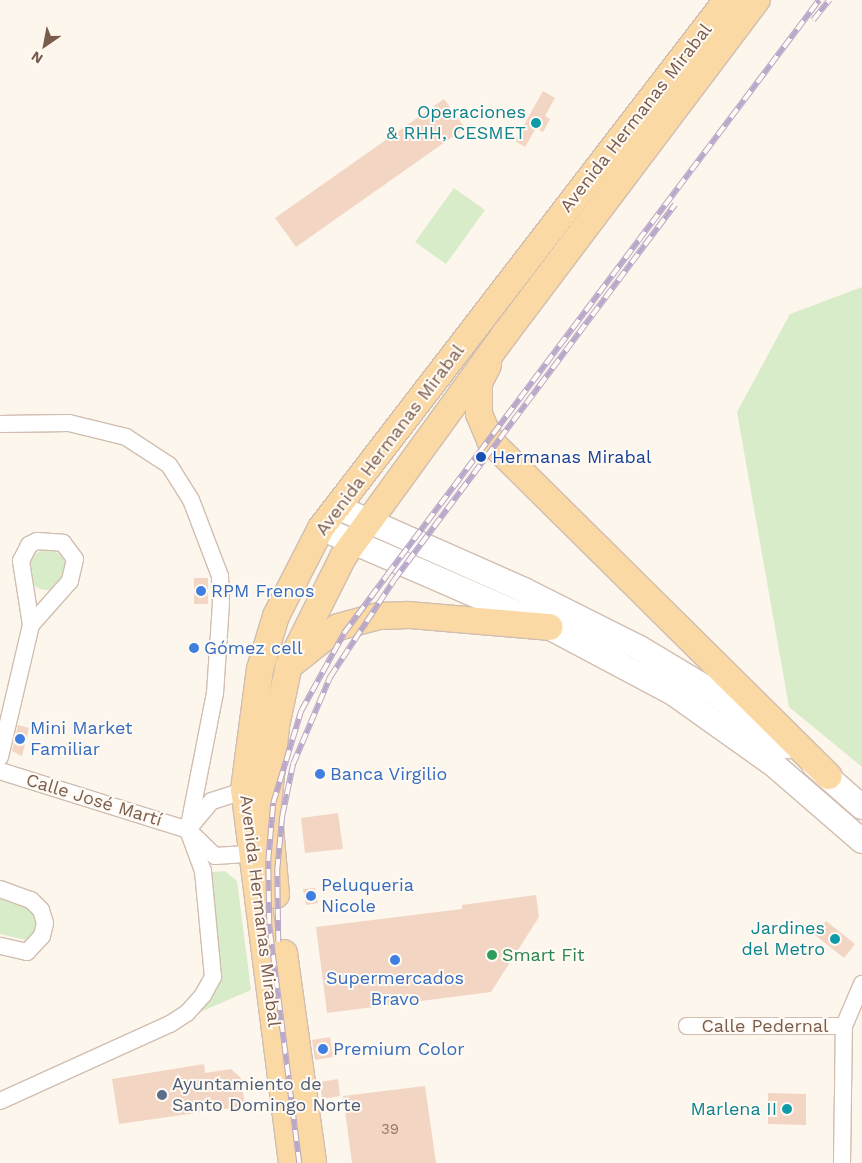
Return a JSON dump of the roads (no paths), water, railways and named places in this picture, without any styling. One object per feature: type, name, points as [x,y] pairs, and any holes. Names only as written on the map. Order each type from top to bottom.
[{"type":"main road","name":"Avenida Hermanas Mirabal","points":[[313,1163],[263,852],[244,790],[260,669],[276,616],[321,528],[727,0]]},
{"type":"main road","name":"Avenida Hermanas Mirabal","points":[[292,1163],[263,852],[276,726],[289,665],[359,531],[757,0]]},
{"type":"main road","points":[[505,334],[479,383],[478,414],[491,442],[829,776]]},
{"type":"main road","points":[[289,665],[338,627],[379,616],[409,615],[549,627]]},
{"type":"street","points":[[0,424],[69,423],[126,437],[169,465],[195,508],[220,576],[220,646],[215,693],[188,830],[203,871],[213,977],[203,994],[187,1013],[170,1024],[2,1097]]},
{"type":"street","points":[[337,507],[359,531],[549,627],[673,693],[722,725],[812,795],[862,841]]},
{"type":"street","points":[[321,528],[359,531],[524,590],[638,647],[713,692],[829,776],[862,807]]},
{"type":"street","points":[[0,757],[31,625],[20,571],[24,553],[37,541],[63,543],[75,559],[70,581],[31,625]]},
{"type":"street","name":"Calle José Martí","points":[[0,771],[188,830]]},
{"type":"street","points":[[188,830],[212,801],[270,783]]},
{"type":"street","points":[[188,830],[215,856],[263,852]]},
{"type":"street","points":[[0,889],[32,900],[41,910],[46,923],[42,936],[27,952],[0,946]]},
{"type":"street","points":[[842,1163],[844,1026],[862,984]]},
{"type":"street","name":"Calle Pedernal","points":[[687,1026],[844,1026]]},
{"type":"railway","points":[[299,1163],[269,924],[268,861],[273,803],[301,711],[344,633],[819,0]]},
{"type":"railway","points":[[813,20],[829,0]]},
{"type":"railway","points":[[278,942],[277,870],[282,816],[293,764],[330,677],[394,580],[675,204]]},
{"type":"place","name":"Operaciones & RHH, CESMET","points":[[536,123]]},
{"type":"place","name":"Hermanas Mirabal","points":[[481,457]]},
{"type":"place","name":"RPM Frenos","points":[[201,591]]},
{"type":"place","name":"Gómez cell","points":[[194,648]]},
{"type":"place","name":"Mini Market Familiar","points":[[20,739]]},
{"type":"place","name":"Banca Virgilio","points":[[320,774]]},
{"type":"place","name":"Peluqueria Nicole","points":[[311,896]]},
{"type":"place","name":"Jardines del Metro","points":[[835,939]]},
{"type":"place","name":"Smart Fit","points":[[492,955]]},
{"type":"place","name":"Supermercados Bravo","points":[[395,960]]},
{"type":"place","name":"Premium Color","points":[[323,1049]]},
{"type":"place","name":"Ayuntamiento de Santo Domingo Norte","points":[[162,1095]]},
{"type":"place","name":"Marlena II","points":[[787,1109]]}]
